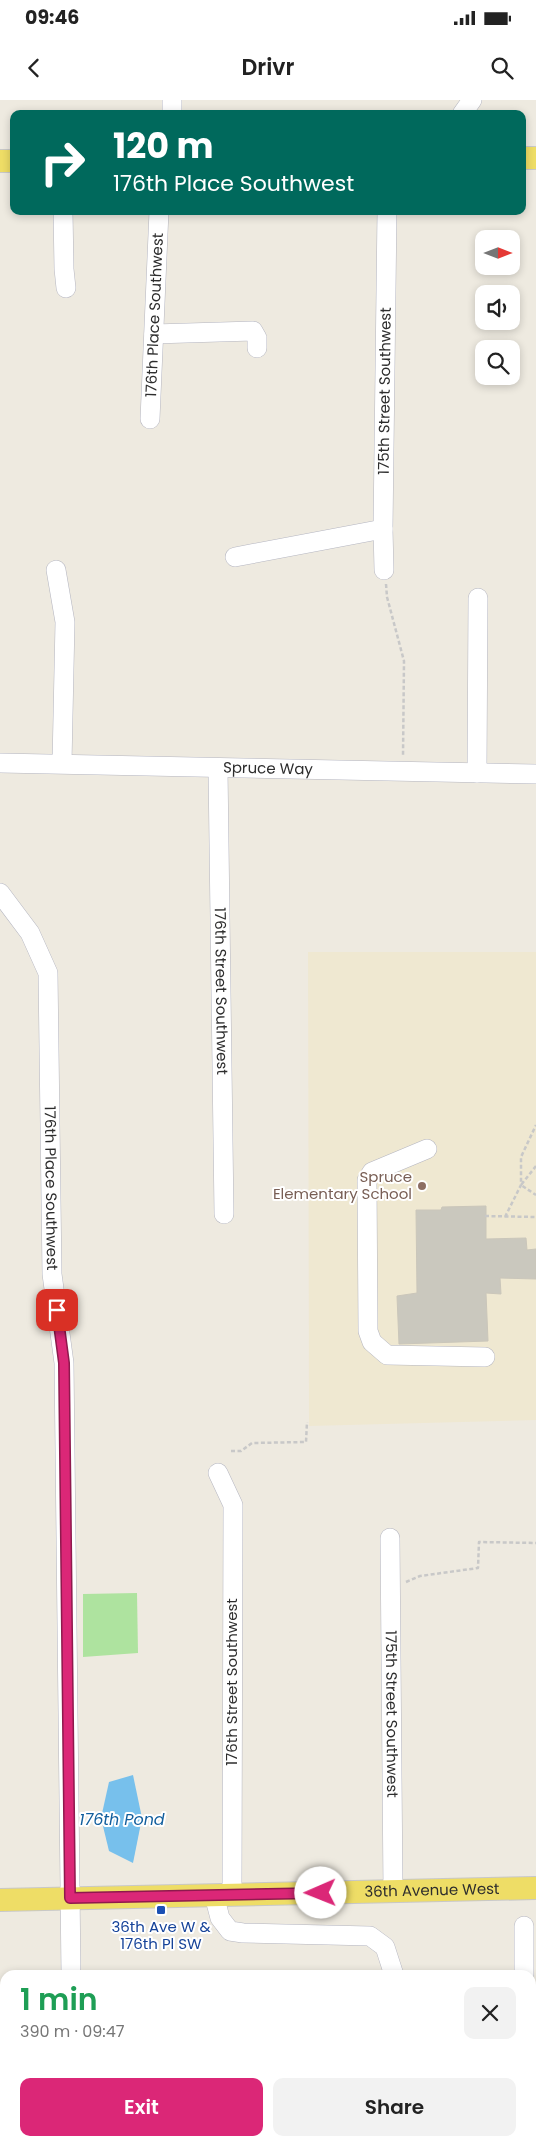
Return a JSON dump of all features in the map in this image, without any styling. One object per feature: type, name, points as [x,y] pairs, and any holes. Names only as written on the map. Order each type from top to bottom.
[{"type":"main road","name":"36th Avenue West","points":[[0,1900],[536,1888]]},
{"type":"street","points":[[63,215],[66,288]]},
{"type":"street","name":"176th Place Southwest","points":[[150,419],[159,215]]},
{"type":"street","name":"175th Street Southwest","points":[[384,570],[382,528],[387,215]]},
{"type":"street","points":[[154,334],[253,331],[257,338],[257,348]]},
{"type":"street","points":[[235,558],[382,528]]},
{"type":"street","points":[[56,570],[65,622],[62,763]]},
{"type":"street","points":[[477,773],[478,598]]},
{"type":"street","name":"Spruce Way","points":[[0,763],[62,763],[218,769],[536,774]]},
{"type":"street","name":"176th Street Southwest","points":[[218,769],[224,1214]]},
{"type":"street","name":"176th Place Southwest","points":[[0,893],[30,933],[48,973],[52,1274],[64,1363],[71,1970]]},
{"type":"street","points":[[427,1149],[372,1172],[367,1180],[368,1332],[372,1342],[387,1355],[485,1357]]},
{"type":"street","name":"176th Street Southwest","points":[[218,1473],[233,1505],[223,1895],[220,1918],[230,1931],[243,1933],[370,1936],[385,1947],[392,1970]]},
{"type":"street","name":"175th Street Southwest","points":[[390,1538],[393,1891]]},
{"type":"street","points":[[524,1926],[524,1970]]},
{"type":"path","points":[[384,570],[387,597],[404,661],[402,772]]},
{"type":"path","points":[[521,1185],[521,1158],[536,1125]]},
{"type":"path","points":[[505,1217],[521,1185],[536,1166]]},
{"type":"path","points":[[521,1185],[536,1195]]},
{"type":"path","points":[[486,1216],[536,1217]]},
{"type":"path","points":[[231,1451],[241,1451],[252,1443],[306,1442],[307,1422]]},
{"type":"path","points":[[391,1588],[420,1576],[478,1568],[479,1542],[536,1543]]},
{"type":"shaded area","name":"Spruce Elementary School","points":[[308,952],[536,952],[536,1420],[309,1426]]},
{"type":"green space","points":[[137,1593],[138,1653],[83,1657],[83,1594]]},
{"type":"water","name":"176th Pond","points":[[133,1775],[142,1818],[133,1863],[109,1851],[101,1818],[109,1782]]},
{"type":"building","name":"Spruce Elementary School","points":[[486,1206],[486,1239],[526,1238],[527,1250],[536,1249],[536,1279],[500,1278],[501,1294],[486,1293],[488,1341],[399,1344],[397,1296],[417,1293],[416,1210],[441,1210],[442,1207]]},
{"type":"place","name":"Spruce Elementary School","points":[[422,1186]]},
{"type":"place","name":"36th Ave W & 176th Pl SW","points":[[161,1910]]},
{"type":"route","points":[[57,1310],[64,1363],[70,1898],[321,1893]]}]
